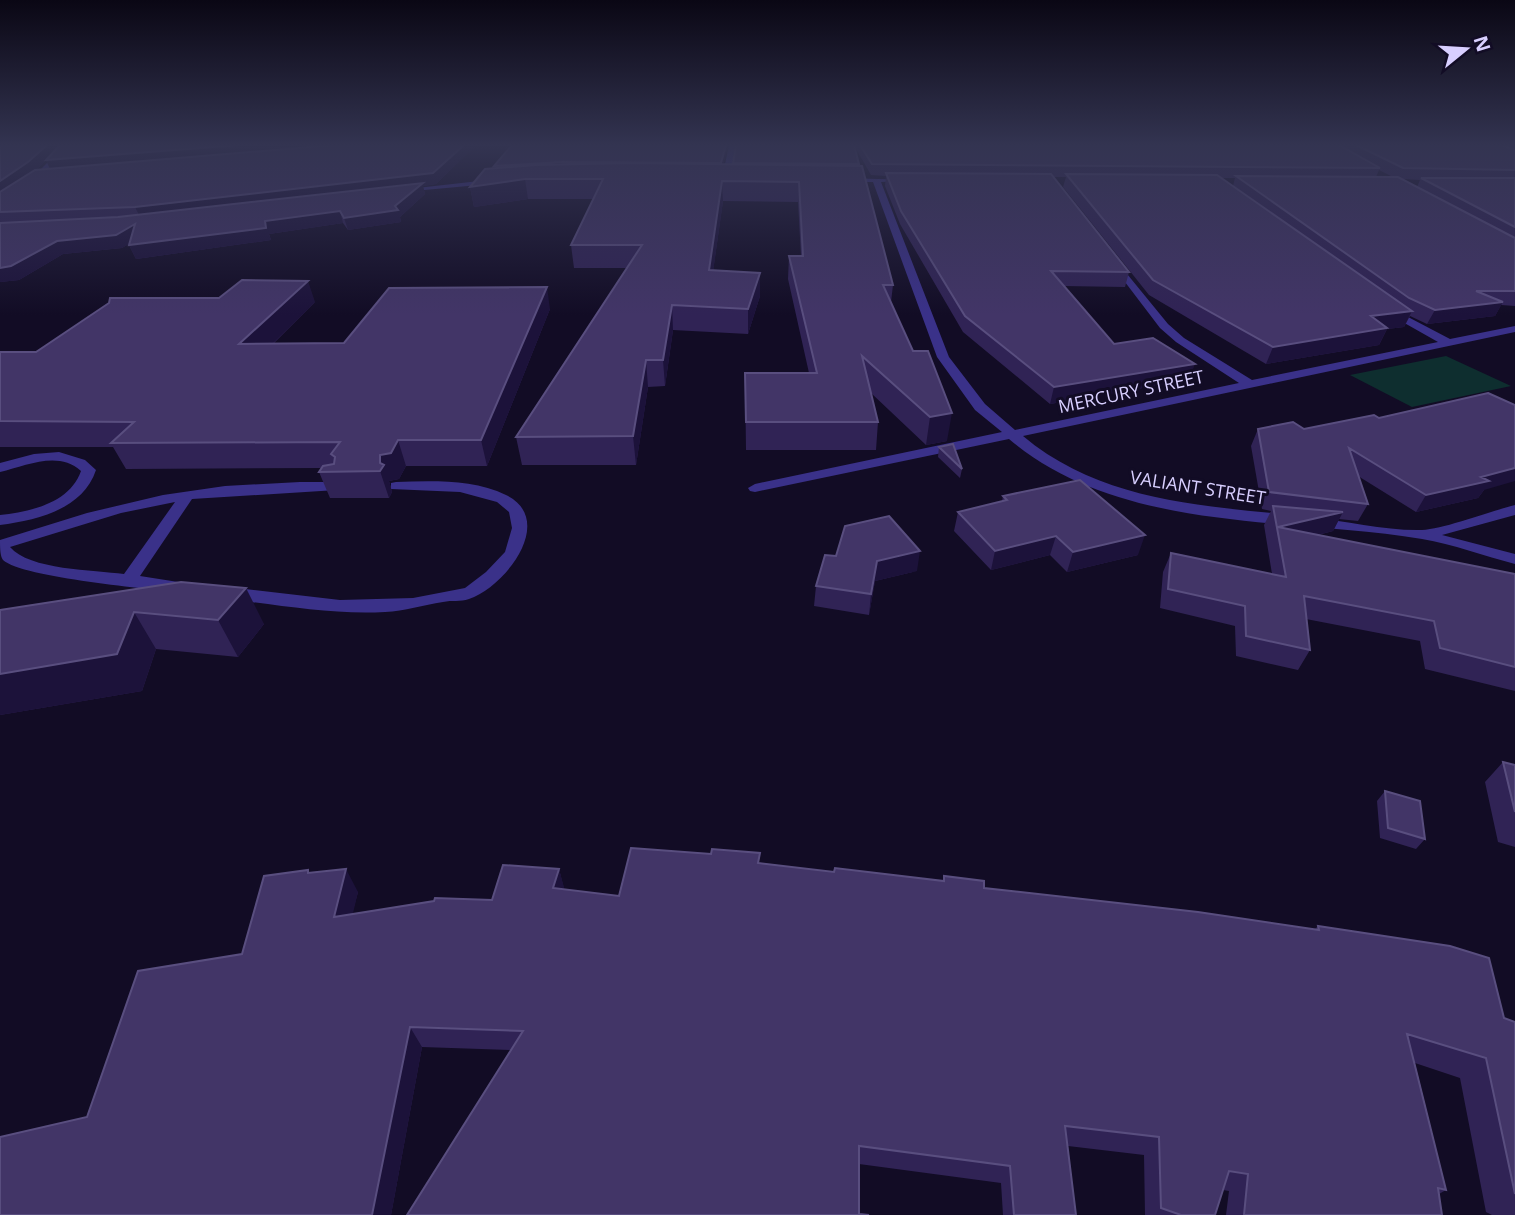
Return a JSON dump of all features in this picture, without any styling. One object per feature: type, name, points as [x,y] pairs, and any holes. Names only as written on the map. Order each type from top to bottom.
[{"type":"street","name":"VALIANT STREET","points":[[884,202],[943,357],[980,407],[1010,435],[1040,457],[1083,481],[1130,498],[1191,508],[1425,535],[1515,559]]},
{"type":"street","points":[[1108,253],[1164,326],[1202,356],[1249,384]]},
{"type":"street","points":[[1376,300],[1409,323],[1447,342]]},
{"type":"street","name":"MERCURY STREET","points":[[755,488],[1515,329]]},
{"type":"street","points":[[0,468],[54,457],[72,458],[83,463],[89,470],[88,478],[79,489],[64,500],[44,510],[0,520]]},
{"type":"street","points":[[337,486],[275,487],[187,495],[106,512],[0,546],[10,558],[31,568],[366,607],[409,604],[466,594],[508,562],[519,540],[520,523],[512,504],[489,492],[466,487],[396,486]]},
{"type":"street","points":[[128,581],[187,495]]},
{"type":"street","points":[[1425,535],[1515,510]]},
{"type":"green space","points":[[1446,356],[1511,386],[1412,407],[1350,375]]},
{"type":"building","points":[[0,202],[181,202],[135,207],[0,212]]},
{"type":"building","points":[[255,202],[400,202],[395,206],[398,210],[344,218],[340,211],[265,221],[266,228],[129,245],[135,224],[116,235],[57,241],[11,266],[0,268],[0,223],[118,217]]},
{"type":"building","points":[[592,202],[719,202],[709,270],[760,273],[748,309],[672,305],[663,360],[646,360],[633,436],[516,437],[642,245],[571,245]]},
{"type":"building","points":[[800,202],[871,202],[893,285],[883,285],[913,351],[928,351],[952,413],[930,417],[862,356],[878,422],[746,422],[745,373],[817,373],[789,256],[803,256]]},
{"type":"building","points":[[897,202],[1073,202],[1129,272],[1051,271],[1114,344],[1153,338],[1195,364],[1054,387],[965,316]]},
{"type":"building","points":[[1089,202],[1255,202],[1412,311],[1371,316],[1387,328],[1273,347],[1153,280]]},
{"type":"building","points":[[1272,202],[1445,202],[1515,238],[1515,291],[1476,291],[1503,302],[1435,310],[1409,298]]},
{"type":"building","points":[[1466,202],[1515,202],[1515,227]]},
{"type":"building","points":[[242,280],[308,281],[239,344],[344,343],[389,288],[547,287],[481,440],[398,440],[391,453],[380,455],[380,463],[384,465],[380,471],[319,472],[323,466],[334,464],[335,457],[331,454],[340,442],[111,443],[134,422],[0,421],[0,352],[36,352],[109,303],[110,298],[219,298]]},
{"type":"building","points":[[1488,393],[1515,405],[1515,468],[1481,477],[1489,481],[1426,495],[1349,448],[1368,504],[1269,492],[1258,429],[1293,422],[1304,429],[1374,415],[1379,418]]},
{"type":"building","points":[[953,444],[962,469],[939,447]]},
{"type":"building","points":[[1080,480],[1145,535],[1073,552],[1056,536],[995,551],[958,512],[1007,500],[1003,496]]},
{"type":"building","points":[[1273,506],[1343,512],[1278,527],[1515,574],[1515,667],[1440,648],[1434,621],[1304,596],[1310,650],[1246,636],[1245,606],[1168,589],[1171,553],[1286,577]]},
{"type":"building","points":[[889,516],[920,551],[877,561],[871,594],[816,586],[825,555],[836,556],[845,526]]},
{"type":"building","points":[[181,582],[246,588],[218,620],[134,612],[117,654],[0,674],[0,610]]},
{"type":"building","points":[[1503,762],[1515,765],[1515,812]]},
{"type":"building","points":[[1385,791],[1420,801],[1425,839],[1388,828]]},
{"type":"building","points":[[631,848],[711,854],[712,849],[760,853],[758,863],[834,872],[835,868],[944,881],[944,876],[984,881],[984,888],[1198,912],[1319,930],[1318,926],[1450,946],[1489,958],[1504,1018],[1515,1022],[1515,1194],[1486,1058],[1407,1034],[1446,1190],[1438,1188],[1442,1215],[1244,1215],[1248,1174],[1229,1171],[1215,1215],[1181,1215],[1161,1208],[1159,1137],[1065,1126],[1076,1215],[1014,1215],[1010,1166],[859,1146],[859,1214],[869,1215],[407,1215],[523,1031],[410,1027],[372,1215],[0,1215],[0,1137],[87,1117],[138,971],[242,954],[264,876],[308,870],[308,873],[346,869],[334,917],[434,901],[435,898],[492,900],[503,865],[559,869],[553,888],[619,896]]}]
